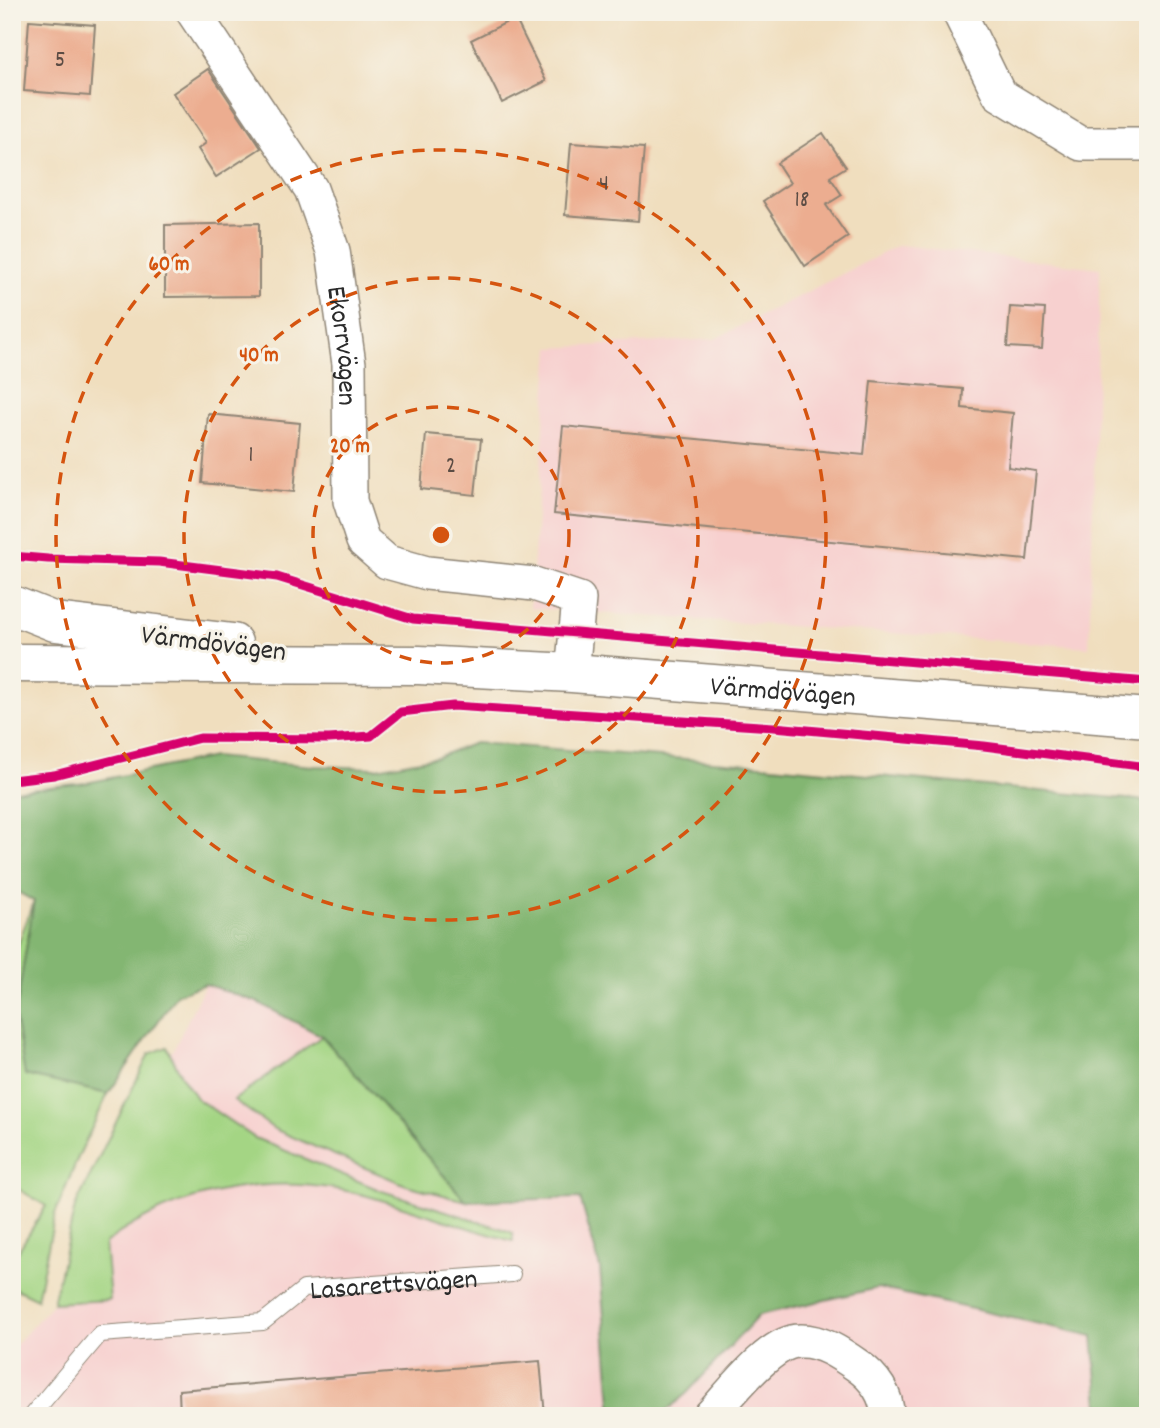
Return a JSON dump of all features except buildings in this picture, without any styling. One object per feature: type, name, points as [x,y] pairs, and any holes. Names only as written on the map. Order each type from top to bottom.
[{"type":"main road","name":"Värmdövägen","points":[[12,605],[55,622],[419,665]]},
{"type":"main road","name":"Värmdövägen","points":[[12,663],[419,665],[572,673],[1148,718]]},
{"type":"street","name":"Ekorrvägen","points":[[193,12],[311,189],[333,251],[349,364],[350,501],[363,541],[387,562],[427,573],[534,584],[579,599],[572,673]]},
{"type":"street","points":[[959,12],[999,94],[1081,144],[1148,144]]},
{"type":"street","points":[[710,1416],[766,1354],[797,1340],[820,1344],[864,1370],[879,1388],[887,1407],[887,1416]]},
{"type":"lane","name":"Lasarettsvägen","points":[[31,1416],[100,1334],[263,1322],[304,1289],[512,1274]]},
{"type":"shaded area","points":[[899,245],[1100,268],[1089,647],[530,608],[550,348],[715,339]]},
{"type":"shaded area","points":[[205,984],[257,1002],[322,1036],[466,1201],[580,1198],[600,1268],[612,1416],[12,1416],[12,1349],[53,1303],[75,1207],[149,1054],[173,1051]]},
{"type":"shaded area","points":[[878,1288],[1093,1336],[1148,1416],[660,1416],[687,1393],[759,1315]]},
{"type":"green space","points":[[475,743],[739,763],[1148,801],[1148,1416],[1100,1416],[1093,1336],[878,1288],[759,1315],[687,1393],[660,1416],[612,1416],[600,1268],[580,1198],[466,1201],[322,1036],[257,1002],[205,984],[177,994],[108,1094],[25,1075],[15,1016],[34,901],[12,889],[12,791],[86,783],[213,757],[313,766],[377,768],[437,757]]},
{"type":"green space","points":[[34,901],[15,1016],[25,1075],[108,1094],[55,1214],[37,1299],[12,1287],[12,1261],[46,1206],[12,1185],[12,961]]},
{"type":"green space","points":[[322,1036],[466,1201],[406,1185],[274,1129],[234,1100]]},
{"type":"green space","points":[[167,1047],[196,1098],[255,1138],[382,1191],[513,1233],[513,1241],[364,1195],[331,1188],[263,1185],[196,1198],[133,1224],[105,1243],[110,1300],[53,1303],[75,1207],[149,1054]]},
{"type":"cycle path","points":[[12,556],[159,562],[277,577],[413,619],[1148,682]]},
{"type":"cycle path","points":[[12,780],[54,775],[200,738],[329,739],[371,736],[401,712],[453,706],[774,727],[984,746],[1148,767]]}]
